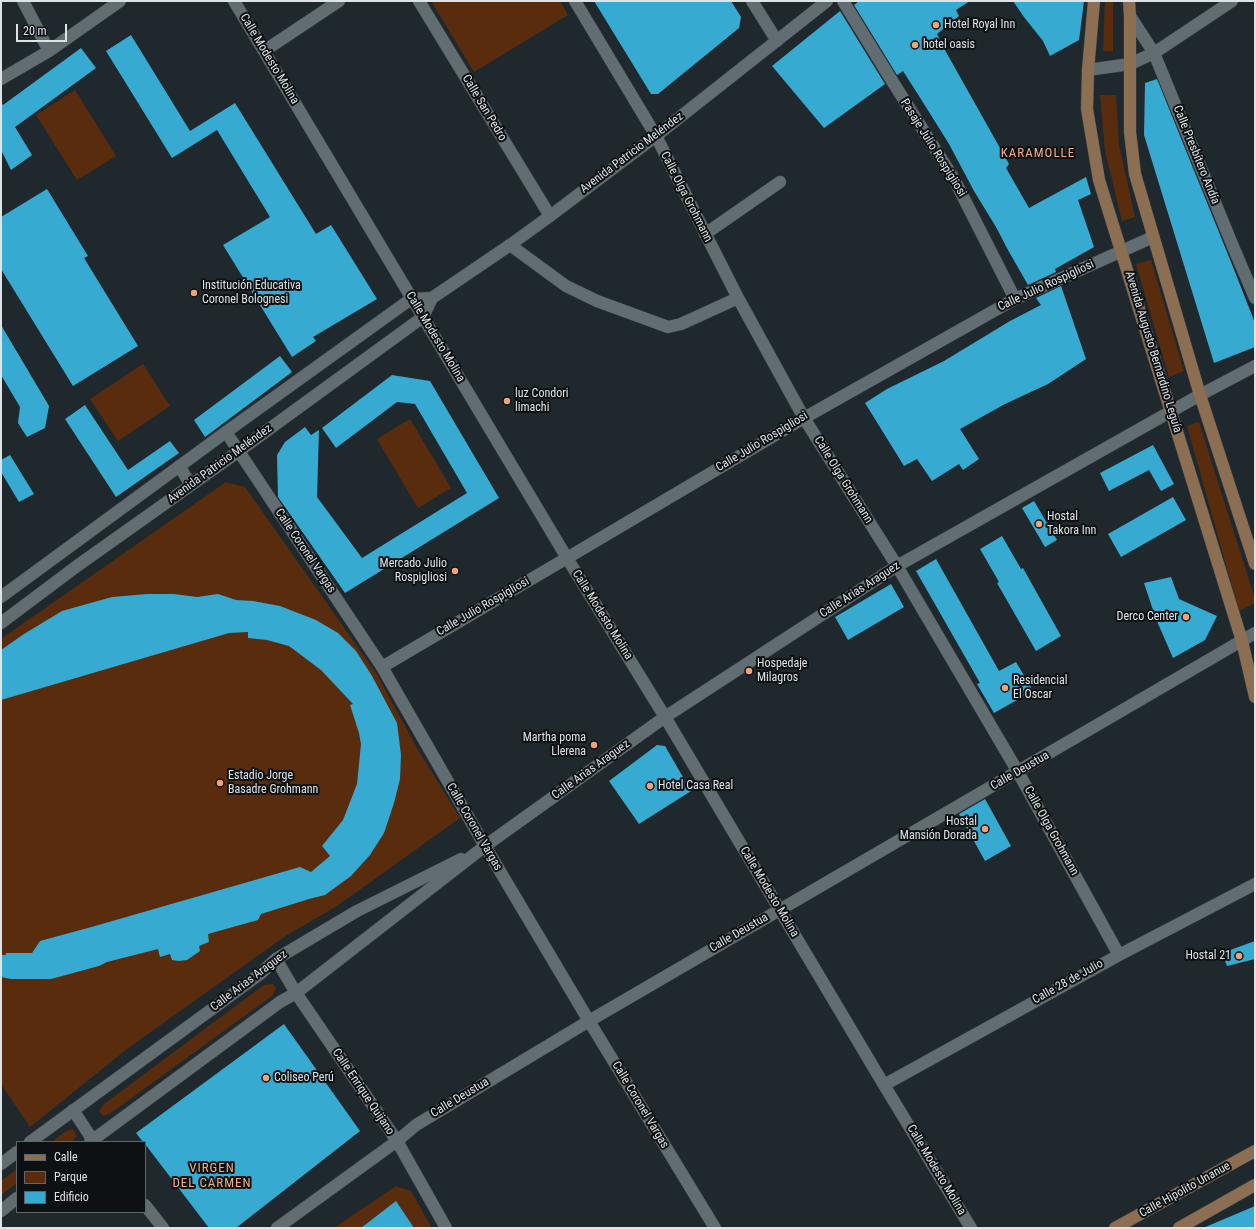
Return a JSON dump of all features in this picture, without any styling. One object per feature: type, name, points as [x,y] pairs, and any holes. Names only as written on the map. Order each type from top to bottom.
[{"type":"main road","name":"Avenida Augusto Bernardino Leguía","points":[[1094,1],[1088,70],[1087,108],[1099,180],[1242,641],[1255,698]]},
{"type":"main road","points":[[1129,1],[1130,132],[1135,174],[1200,395],[1255,564]]},
{"type":"main road","name":"Calle Hipolito Unanue","points":[[1115,1228],[1135,1223],[1255,1151]]},
{"type":"main road","points":[[1179,1228],[1255,1185]]},
{"type":"street","points":[[23,1],[49,51]]},
{"type":"street","points":[[1,79],[49,51],[120,1]]},
{"type":"street","name":"Calle Modesto Molina","points":[[234,1],[411,299],[665,717],[971,1228]]},
{"type":"street","points":[[264,51],[339,1]]},
{"type":"street","name":"Calle San Pedro","points":[[419,1],[550,216]]},
{"type":"street","name":"Calle Olga Grohmann","points":[[575,1],[656,136],[738,298],[804,418],[897,566],[1018,772],[1118,955]]},
{"type":"street","points":[[752,1],[777,41]]},
{"type":"street","name":"Avenida Patricio Meléndez","points":[[1,624],[77,566],[423,317],[432,298],[510,246],[550,216],[656,136],[827,1]]},
{"type":"street","name":"Pasaje Julio Rospigliosi","points":[[844,1],[889,76],[954,178],[1015,299]]},
{"type":"street","points":[[1088,70],[1130,64],[1154,53],[1232,1]]},
{"type":"street","name":"Calle Presbítero Andía","points":[[1130,16],[1154,53],[1255,298]]},
{"type":"street","points":[[705,234],[780,182]]},
{"type":"street","name":"Calle Julio Rospigliosi","points":[[382,667],[804,418],[1015,299],[1153,237]]},
{"type":"street","points":[[510,246],[566,286],[597,301],[668,327],[681,324],[738,298]]},
{"type":"street","points":[[411,299],[432,298]]},
{"type":"street","name":"Avenida Patricio Meléndez","points":[[1,598],[179,466],[411,299]]},
{"type":"street","name":"Calle Arias Araguez","points":[[93,1141],[280,1002],[296,993],[485,846],[665,717],[897,566],[1200,395],[1255,366]]},
{"type":"street","name":"Calle Coronel Vargas","points":[[226,432],[382,667],[485,846],[715,1228]]},
{"type":"street","points":[[179,466],[191,485]]},
{"type":"street","name":"Calle Deustua","points":[[277,1228],[397,1141],[416,1125],[589,1021],[1255,633]]},
{"type":"street","name":"Calle Arias Araguez","points":[[31,1141],[260,974],[276,959],[357,911],[485,846]]},
{"type":"street","name":"Calle 28 de Julio","points":[[884,1085],[1118,955],[1255,884]]},
{"type":"street","name":"Calle Enrique Quijano","points":[[276,959],[296,993],[397,1141],[446,1228]]},
{"type":"street","points":[[73,1110],[91,1141]]},
{"type":"street","points":[[1,1164],[16,1153]]},
{"type":"street","points":[[1,1211],[16,1199]]},
{"type":"street","points":[[146,1206],[164,1228]]},
{"type":"green space","points":[[431,1],[560,1],[568,15],[474,72]]},
{"type":"green space","points":[[1105,1],[1113,1],[1113,51],[1103,51]]},
{"type":"green space","points":[[75,90],[116,156],[77,180],[36,115]]},
{"type":"green space","points":[[1100,95],[1116,95],[1119,145],[1135,217],[1122,221],[1105,151]]},
{"type":"green space","points":[[1151,260],[1184,371],[1169,377],[1136,264]]},
{"type":"green space","points":[[143,364],[170,406],[118,441],[90,399]]},
{"type":"green space","points":[[410,419],[451,488],[418,508],[377,439]]},
{"type":"green space","points":[[1199,422],[1255,599],[1255,603],[1239,611],[1187,426]]},
{"type":"green space","name":"Estadio Jorge Basadre Grohmann","points":[[226,482],[245,487],[376,673],[417,748],[460,818],[337,906],[284,937],[127,1049],[30,1127],[1,1084],[1,639]]},
{"type":"green space","points":[[273,984],[276,989],[272,996],[111,1113],[103,1116],[99,1111],[104,1104],[264,985]]},
{"type":"green space","points":[[73,1129],[77,1136],[72,1141],[53,1141],[66,1131]]},
{"type":"green space","points":[[16,1170],[16,1184],[1,1195],[1,1181]]},
{"type":"green space","points":[[396,1186],[411,1191],[432,1228],[334,1228]]},
{"type":"building","points":[[594,1],[731,1],[741,17],[739,28],[658,94],[651,94]]},
{"type":"building","points":[[859,1],[970,1],[956,10],[959,16],[937,34],[946,52],[1009,164],[1006,168],[1029,208],[1086,177],[1091,194],[1078,200],[1094,247],[1055,269],[1056,272],[1028,285],[949,144],[903,71],[897,75],[854,5]]},
{"type":"building","points":[[1013,1],[1084,1],[1079,40],[1050,56],[1043,41]]},
{"type":"building","points":[[840,11],[885,84],[824,128],[772,66]]},
{"type":"building","points":[[131,35],[190,131],[235,103],[316,234],[331,225],[377,299],[313,337],[316,341],[292,357],[223,245],[270,217],[217,130],[172,158],[106,51]]},
{"type":"building","points":[[81,48],[96,68],[15,127],[32,155],[11,170],[1,150],[1,102],[3,105]]},
{"type":"building","points":[[1157,79],[1255,323],[1255,347],[1214,363],[1144,135],[1145,83]]},
{"type":"building","points":[[47,189],[88,256],[84,258],[138,346],[73,386],[1,269],[1,217]]},
{"type":"building","points":[[1061,286],[1086,359],[1048,384],[1005,404],[960,429],[979,459],[963,470],[959,464],[932,481],[917,459],[904,466],[865,403],[887,389],[944,361],[1010,321],[1041,305],[1036,298]]},
{"type":"building","points":[[1,325],[49,406],[45,428],[27,437],[18,423],[20,407],[1,375]]},
{"type":"building","points":[[280,356],[292,372],[205,437],[194,420]]},
{"type":"building","points":[[392,375],[430,381],[499,498],[345,593],[278,497],[277,455],[285,442],[305,427],[311,435],[319,430],[317,497],[362,558],[467,493],[415,404],[397,402],[336,448],[322,428]]},
{"type":"building","points":[[85,405],[128,470],[170,441],[179,453],[116,497],[65,419]]},
{"type":"building","points":[[1153,445],[1174,484],[1161,491],[1149,470],[1109,491],[1100,473]]},
{"type":"building","points":[[10,455],[34,494],[19,502],[1,472],[1,460]]},
{"type":"building","points":[[1173,497],[1186,520],[1121,557],[1108,534]]},
{"type":"building","name":"Hostal Takora Inn","points":[[1034,501],[1057,540],[1045,547],[1022,508]]},
{"type":"building","points":[[1002,536],[1021,569],[1023,568],[1061,636],[1036,651],[997,583],[999,582],[980,549]]},
{"type":"building","points":[[936,559],[999,671],[1016,662],[1033,691],[994,713],[977,684],[980,683],[916,571]]},
{"type":"building","name":"Derco Center","points":[[1171,577],[1179,599],[1217,616],[1205,640],[1173,658],[1156,619],[1144,583]]},
{"type":"building","points":[[891,584],[904,607],[848,640],[835,617]]},
{"type":"building","points":[[147,594],[174,594],[197,597],[218,594],[236,600],[253,601],[280,606],[316,620],[338,633],[356,651],[372,676],[397,723],[401,755],[400,779],[384,833],[370,855],[351,876],[325,895],[261,914],[258,920],[208,934],[209,942],[199,946],[200,951],[187,960],[172,960],[170,954],[160,957],[158,949],[107,962],[99,966],[51,979],[11,979],[1,977],[1,955],[6,955],[6,953],[32,953],[40,941],[300,867],[311,872],[330,856],[322,846],[343,820],[357,784],[361,744],[359,733],[350,705],[353,704],[321,670],[289,646],[267,640],[248,638],[248,632],[229,633],[1,700],[1,650],[62,611],[112,597]]},
{"type":"building","name":"Hotel Casa Real","points":[[657,745],[665,746],[691,791],[639,824],[609,781]]},
{"type":"building","name":"Hostal Mansión Dorada","points":[[985,799],[1011,846],[985,861],[959,814]]},
{"type":"building","name":"Hostal 21","points":[[1255,941],[1255,959],[1227,966],[1222,953]]},
{"type":"building","name":"Coliseo Perú","points":[[284,1024],[360,1131],[236,1228],[209,1228],[146,1145],[146,1141],[142,1141],[136,1133]]},
{"type":"building","points":[[396,1201],[414,1228],[361,1228]]},
{"type":"building","points":[[1255,1206],[1255,1228],[1203,1228]]},
{"type":"place","name":"Hotel Royal Inn","points":[[936,25]]},
{"type":"place","name":"hotel oasis","points":[[915,45]]},
{"type":"place","name":"Institución Educativa Coronel Bolognesi","points":[[194,293]]},
{"type":"place","name":"luz Condori limachi","points":[[507,401]]},
{"type":"place","name":"Hostal Takora Inn","points":[[1039,524]]},
{"type":"place","name":"Mercado Julio Rospigliosi","points":[[455,571]]},
{"type":"place","name":"Derco Center","points":[[1186,617]]},
{"type":"place","name":"Hospedaje Milagros","points":[[749,671]]},
{"type":"place","name":"Residencial El Oscar","points":[[1005,688]]},
{"type":"place","name":"Martha poma Llerena","points":[[594,745]]},
{"type":"place","name":"Estadio Jorge Basadre Grohmann","points":[[220,783]]},
{"type":"place","name":"Hotel Casa Real","points":[[650,786]]},
{"type":"place","name":"Hostal Mansión Dorada","points":[[985,829]]},
{"type":"place","name":"Hostal 21","points":[[1239,956]]},
{"type":"place","name":"Coliseo Perú","points":[[266,1078]]},
{"type":"district","name":"KARAMOLLE","points":[[1038,154]]},
{"type":"district","name":"VIRGEN DEL CARMEN","points":[[212,1176]]}]
